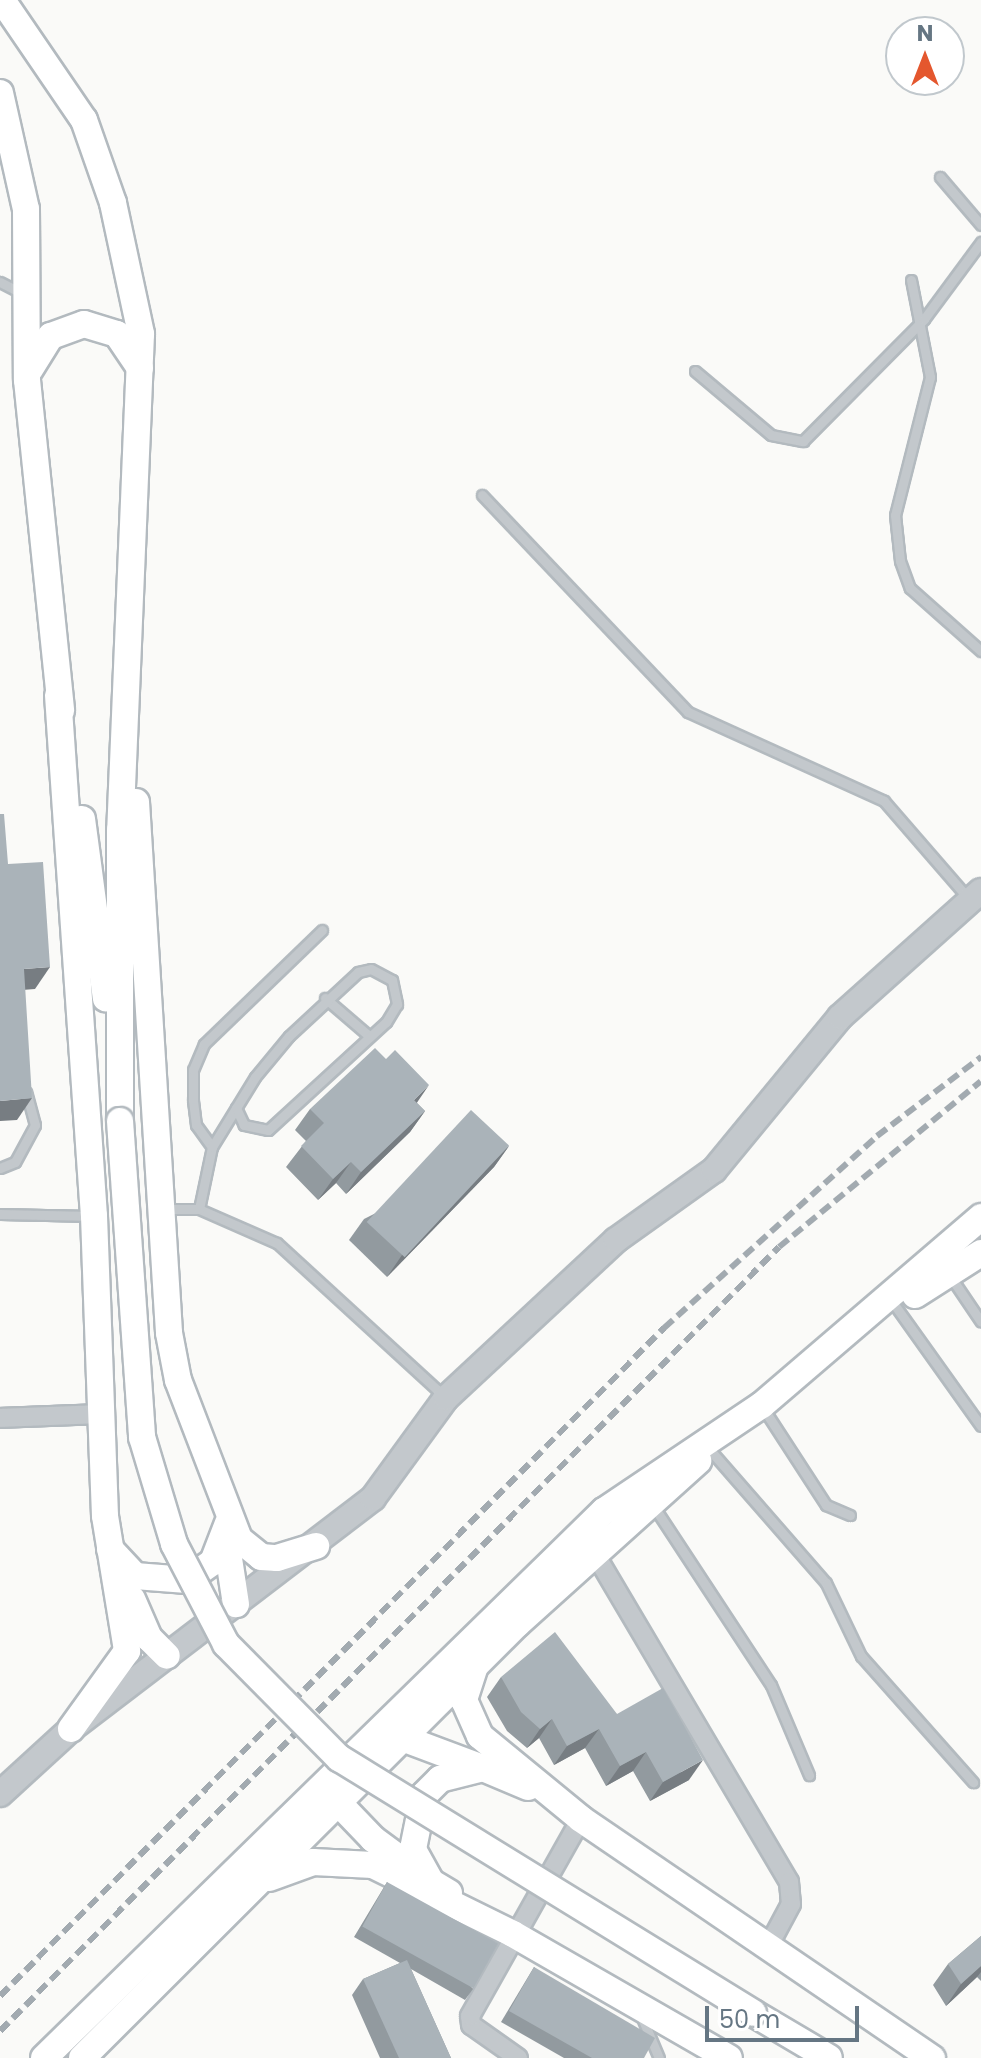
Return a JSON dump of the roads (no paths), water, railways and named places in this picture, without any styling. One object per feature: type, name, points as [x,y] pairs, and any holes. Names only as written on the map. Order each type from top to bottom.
[{"type":"main road","points":[[2,0],[69,90],[98,152],[137,306],[143,382],[120,830],[120,1121]]},
{"type":"main road","points":[[0,93],[19,152],[29,297],[27,380],[58,695],[94,1216],[99,1414],[109,1547],[127,1651],[71,1729]]},
{"type":"main road","points":[[27,380],[51,336],[84,324],[130,346],[143,382]]},
{"type":"main road","points":[[129,691],[162,1208],[178,1380],[227,1531],[236,1604]]},
{"type":"main road","points":[[58,695],[86,841],[120,1121],[142,1437],[174,1544],[226,1644],[339,1758],[829,2058]]},
{"type":"main road","points":[[82,2058],[338,1803],[390,1734],[604,1511],[762,1405],[857,1330],[981,1217]]},
{"type":"main road","points":[[857,1330],[981,1253]]},
{"type":"main road","points":[[44,2058],[319,1783],[390,1734],[476,1665],[732,1427]]},
{"type":"main road","points":[[227,1531],[261,1557],[316,1546]]},
{"type":"main road","points":[[126,1570],[146,1580],[187,1580],[213,1562],[227,1531]]},
{"type":"main road","points":[[109,1547],[126,1570],[141,1625],[167,1656]]},
{"type":"main road","points":[[476,1665],[464,1700],[480,1736],[581,1819],[932,2058]]},
{"type":"main road","points":[[390,1734],[483,1768],[581,1819]]},
{"type":"main road","points":[[431,1882],[413,1849],[415,1812],[440,1779],[483,1768]]},
{"type":"main road","points":[[319,1783],[338,1803],[431,1882],[513,1934],[729,2058]]},
{"type":"main road","points":[[257,1884],[313,1862],[373,1865],[513,1934]]},
{"type":"street","points":[[0,1794],[71,1729],[316,1546],[373,1498],[446,1398],[616,1240],[714,1170],[840,1017],[976,896]]},
{"type":"street","points":[[0,1418],[99,1414]]},
{"type":"street","points":[[595,1554],[789,1882],[791,1904],[769,1945]]},
{"type":"street","points":[[518,2058],[471,2025],[470,2016],[513,1934],[581,1819]]},
{"type":"lane","points":[[940,177],[981,225]]},
{"type":"lane","points":[[695,371],[771,435],[803,441],[924,319],[981,242]]},
{"type":"lane","points":[[911,280],[924,319],[930,377],[895,515],[900,561],[910,588],[981,651]]},
{"type":"lane","points":[[0,282],[29,297]]},
{"type":"lane","points":[[482,495],[688,712],[884,801],[976,896]]},
{"type":"lane","points":[[212,1147],[196,1125],[193,1099],[193,1070],[204,1044],[322,930]]},
{"type":"lane","points":[[199,1209],[212,1147],[236,1108],[325,998],[358,972],[371,969],[392,980],[397,1004],[268,1130],[244,1125],[236,1108]]},
{"type":"lane","points":[[325,998],[368,1035]]},
{"type":"lane","points":[[0,1168],[15,1162],[35,1125],[26,1092]]},
{"type":"lane","points":[[162,1208],[199,1209],[277,1243],[446,1398]]},
{"type":"lane","points":[[0,1214],[94,1216]]},
{"type":"lane","points":[[948,1273],[981,1322]]},
{"type":"lane","points":[[896,1307],[981,1426]]},
{"type":"lane","points":[[762,1405],[812,1489],[838,1515],[850,1515]]},
{"type":"lane","points":[[710,1450],[826,1583],[861,1656],[973,1782]]},
{"type":"lane","points":[[652,1504],[771,1685],[809,1775]]},
{"type":"lane","points":[[637,2006],[659,2058]]},
{"type":"railway","points":[[0,1996],[664,1328],[877,1136],[981,1057]]},
{"type":"railway","points":[[0,2031],[779,1247],[981,1081]]}]
